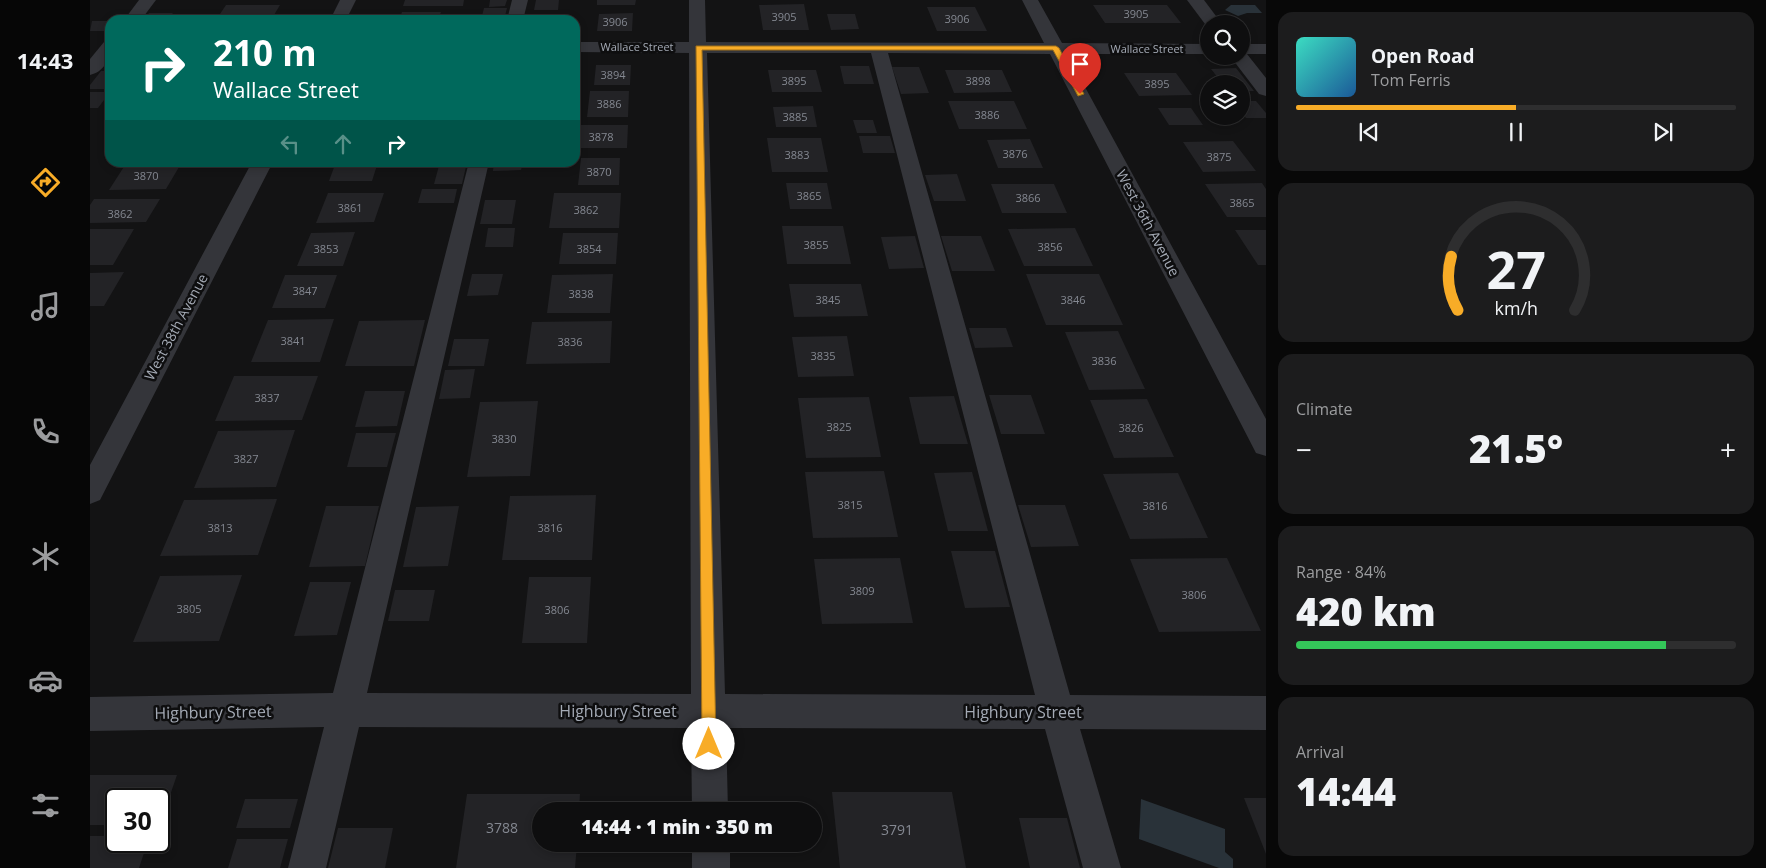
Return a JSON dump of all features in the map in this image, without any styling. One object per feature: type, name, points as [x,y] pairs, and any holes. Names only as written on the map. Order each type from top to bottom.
[{"type":"street","points":[[136,15],[148,0]]},
{"type":"street","points":[[340,15],[348,0]]},
{"type":"street","points":[[516,15],[520,0]]},
{"type":"street","points":[[698,0],[710,802]]},
{"type":"street","name":"West 36th Avenue","points":[[1030,0],[1266,445]]},
{"type":"street","points":[[1195,0],[1207,15]]},
{"type":"street","points":[[90,47],[105,47]]},
{"type":"street","name":"Wallace Street","points":[[580,47],[1200,49]]},
{"type":"street","points":[[878,48],[1102,868]]},
{"type":"street","points":[[1250,49],[1266,49]]},
{"type":"street","points":[[90,70],[105,53]]},
{"type":"street","points":[[1246,65],[1266,90]]},
{"type":"street","name":"West 38th Avenue","points":[[90,492],[260,167]]},
{"type":"street","points":[[307,868],[478,167]]},
{"type":"street","name":"Highbury Street","points":[[90,714],[344,710],[1266,712]]},
{"type":"street","points":[[711,852],[711,868]]},
{"type":"shaded area","points":[[1231,5],[1255,5],[1262,13],[1236,15],[1225,10]]},
{"type":"shaded area","points":[[1141,799],[1225,829],[1225,852],[1233,859],[1233,868],[1219,868],[1139,839]]},
{"type":"building","points":[[405,0],[464,0],[463,6],[403,6]]},
{"type":"building","points":[[490,0],[507,0],[505,6],[489,7]]},
{"type":"building","points":[[536,0],[559,0],[558,10],[534,10]]},
{"type":"building","points":[[597,0],[636,0],[635,5],[597,5]]},
{"type":"building","points":[[804,4],[809,30],[763,30],[759,5]]},
{"type":"building","points":[[226,5],[280,5],[274,15],[219,15]]},
{"type":"building","points":[[1093,5],[1167,5],[1181,23],[1105,23]]},
{"type":"building","points":[[927,7],[975,7],[987,31],[937,31]]},
{"type":"building","points":[[484,8],[507,8],[505,15],[482,15]]},
{"type":"building","points":[[402,12],[441,12],[440,15],[401,15]]},
{"type":"building","points":[[149,13],[173,13],[171,15],[148,15]]},
{"type":"building","points":[[633,13],[632,31],[597,31],[599,14]]},
{"type":"building","points":[[827,14],[855,14],[859,29],[831,30]]},
{"type":"building","points":[[92,21],[105,21],[105,31],[90,31]]},
{"type":"building","points":[[596,65],[631,65],[630,85],[594,85]]},
{"type":"building","points":[[840,66],[869,66],[874,84],[844,84]]},
{"type":"building","points":[[892,67],[919,67],[929,93],[901,94]]},
{"type":"building","points":[[1236,68],[1241,75],[1216,75],[1211,69]]},
{"type":"building","points":[[768,70],[816,70],[822,92],[772,92]]},
{"type":"building","points":[[945,70],[1002,70],[1012,92],[954,93]]},
{"type":"building","points":[[101,71],[105,71],[105,89],[90,89],[90,85]]},
{"type":"building","points":[[1124,73],[1176,73],[1192,95],[1139,96]]},
{"type":"building","points":[[590,91],[629,91],[628,117],[587,117]]},
{"type":"building","points":[[90,92],[105,92],[105,99],[98,108],[90,108]]},
{"type":"building","points":[[948,101],[1014,101],[1027,129],[959,129]]},
{"type":"building","points":[[1250,101],[1256,101],[1266,113],[1266,118],[1250,118]]},
{"type":"building","points":[[813,106],[817,127],[776,127],[773,107]]},
{"type":"building","points":[[1158,108],[1191,108],[1200,121],[1200,125],[1169,125]]},
{"type":"building","points":[[853,120],[873,120],[877,133],[857,133]]},
{"type":"building","points":[[580,125],[628,125],[627,148],[580,148]]},
{"type":"building","points":[[859,136],[890,136],[895,153],[863,153]]},
{"type":"building","points":[[767,138],[821,138],[828,172],[772,172]]},
{"type":"building","points":[[1030,139],[1043,168],[998,168],[987,140]]},
{"type":"building","points":[[1233,141],[1256,171],[1203,172],[1183,142]]},
{"type":"building","points":[[581,158],[620,158],[619,185],[578,185]]},
{"type":"building","points":[[124,167],[179,167],[166,189],[109,190]]},
{"type":"building","points":[[334,167],[376,167],[372,181],[329,181]]},
{"type":"building","points":[[439,167],[466,167],[462,184],[434,184]]},
{"type":"building","points":[[493,167],[522,167],[521,170],[493,171]]},
{"type":"building","points":[[957,174],[966,201],[934,201],[925,175]]},
{"type":"building","points":[[786,183],[827,183],[832,209],[790,209]]},
{"type":"building","points":[[1262,183],[1266,189],[1266,217],[1227,217],[1205,184]]},
{"type":"building","points":[[991,184],[1054,184],[1067,213],[1002,213]]},
{"type":"building","points":[[422,189],[457,189],[454,203],[418,203]]},
{"type":"building","points":[[328,193],[384,193],[374,222],[316,223]]},
{"type":"building","points":[[554,193],[621,193],[619,228],[549,228]]},
{"type":"building","points":[[94,199],[160,199],[146,222],[90,223],[90,205]]},
{"type":"building","points":[[485,200],[516,200],[512,224],[480,224]]},
{"type":"building","points":[[782,226],[843,226],[851,264],[787,264]]},
{"type":"building","points":[[488,228],[515,228],[513,247],[485,247]]},
{"type":"building","points":[[1075,228],[1093,266],[1024,266],[1008,229]]},
{"type":"building","points":[[90,229],[134,229],[113,265],[90,265]]},
{"type":"building","points":[[1235,230],[1266,230],[1266,265],[1258,265]]},
{"type":"building","points":[[355,232],[343,266],[297,266],[311,233]]},
{"type":"building","points":[[563,233],[618,233],[616,264],[559,264]]},
{"type":"building","points":[[915,236],[924,268],[889,269],[881,237]]},
{"type":"building","points":[[941,236],[981,236],[995,271],[952,271]]},
{"type":"building","points":[[124,272],[104,306],[90,306],[90,273]]},
{"type":"building","points":[[472,274],[503,274],[498,295],[467,296]]},
{"type":"building","points":[[613,274],[610,313],[547,313],[552,275]]},
{"type":"building","points":[[1026,274],[1099,274],[1123,325],[1046,325]]},
{"type":"building","points":[[285,275],[337,275],[325,308],[272,308]]},
{"type":"building","points":[[789,284],[861,284],[868,316],[794,317]]},
{"type":"building","points":[[334,319],[320,362],[251,362],[268,320]]},
{"type":"building","points":[[425,320],[414,366],[345,366],[359,321]]},
{"type":"building","points":[[612,321],[610,363],[526,364],[532,322]]},
{"type":"building","points":[[969,328],[1006,328],[1013,347],[975,348]]},
{"type":"building","points":[[1118,331],[1145,389],[1089,390],[1065,332]]},
{"type":"building","points":[[847,336],[854,376],[798,377],[792,337]]},
{"type":"building","points":[[454,339],[489,339],[484,366],[448,366]]},
{"type":"building","points":[[475,369],[470,398],[439,399],[445,370]]},
{"type":"building","points":[[234,376],[318,376],[302,420],[215,421]]},
{"type":"building","points":[[365,391],[405,391],[397,426],[355,427]]},
{"type":"building","points":[[989,395],[1031,395],[1045,434],[1001,434]]},
{"type":"building","points":[[954,396],[968,444],[920,444],[909,397]]},
{"type":"building","points":[[869,397],[881,457],[806,458],[798,398]]},
{"type":"building","points":[[1147,399],[1174,457],[1114,458],[1090,400]]},
{"type":"building","points":[[538,401],[530,476],[467,477],[480,402]]},
{"type":"building","points":[[295,430],[276,487],[194,488],[218,431]]},
{"type":"building","points":[[356,433],[396,433],[387,467],[347,467]]},
{"type":"building","points":[[884,471],[898,537],[813,538],[805,472]]},
{"type":"building","points":[[972,472],[988,531],[948,531],[934,473]]},
{"type":"building","points":[[1178,473],[1208,538],[1130,539],[1103,474]]},
{"type":"building","points":[[596,495],[592,560],[502,560],[510,496]]},
{"type":"building","points":[[277,499],[258,555],[160,556],[184,500]]},
{"type":"building","points":[[1018,505],[1065,505],[1079,546],[1031,547]]},
{"type":"building","points":[[326,506],[379,506],[365,566],[309,567]]},
{"type":"building","points":[[459,506],[448,566],[403,567],[416,507]]},
{"type":"building","points":[[951,551],[995,551],[1010,607],[965,608]]},
{"type":"building","points":[[900,558],[913,623],[822,624],[814,559]]},
{"type":"building","points":[[1227,558],[1261,631],[1159,632],[1130,559]]},
{"type":"building","points":[[242,575],[219,641],[133,642],[160,576]]},
{"type":"building","points":[[529,577],[591,577],[587,643],[522,643]]},
{"type":"building","points":[[310,582],[351,582],[337,635],[294,636]]},
{"type":"building","points":[[395,590],[435,590],[429,621],[388,621]]},
{"type":"building","points":[[90,775],[177,775],[170,795],[170,788],[105,788],[105,825],[90,825]]},
{"type":"building","points":[[832,792],[952,792],[966,868],[840,868]]},
{"type":"building","points":[[467,794],[580,794],[580,802],[532,802],[532,852],[576,852],[575,868],[456,868]]},
{"type":"building","points":[[1244,798],[1266,798],[1266,854]]},
{"type":"building","points":[[245,799],[298,799],[290,828],[236,828]]},
{"type":"building","points":[[1019,818],[1067,818],[1080,868],[1030,868]]},
{"type":"building","points":[[338,828],[393,828],[385,868],[328,868]]},
{"type":"building","points":[[90,836],[105,836],[105,853],[144,853],[139,868],[90,868]]},
{"type":"building","points":[[237,839],[288,839],[280,868],[228,868]]},
{"type":"route","points":[[709,744],[699,48],[1056,48],[1080,94]]}]
